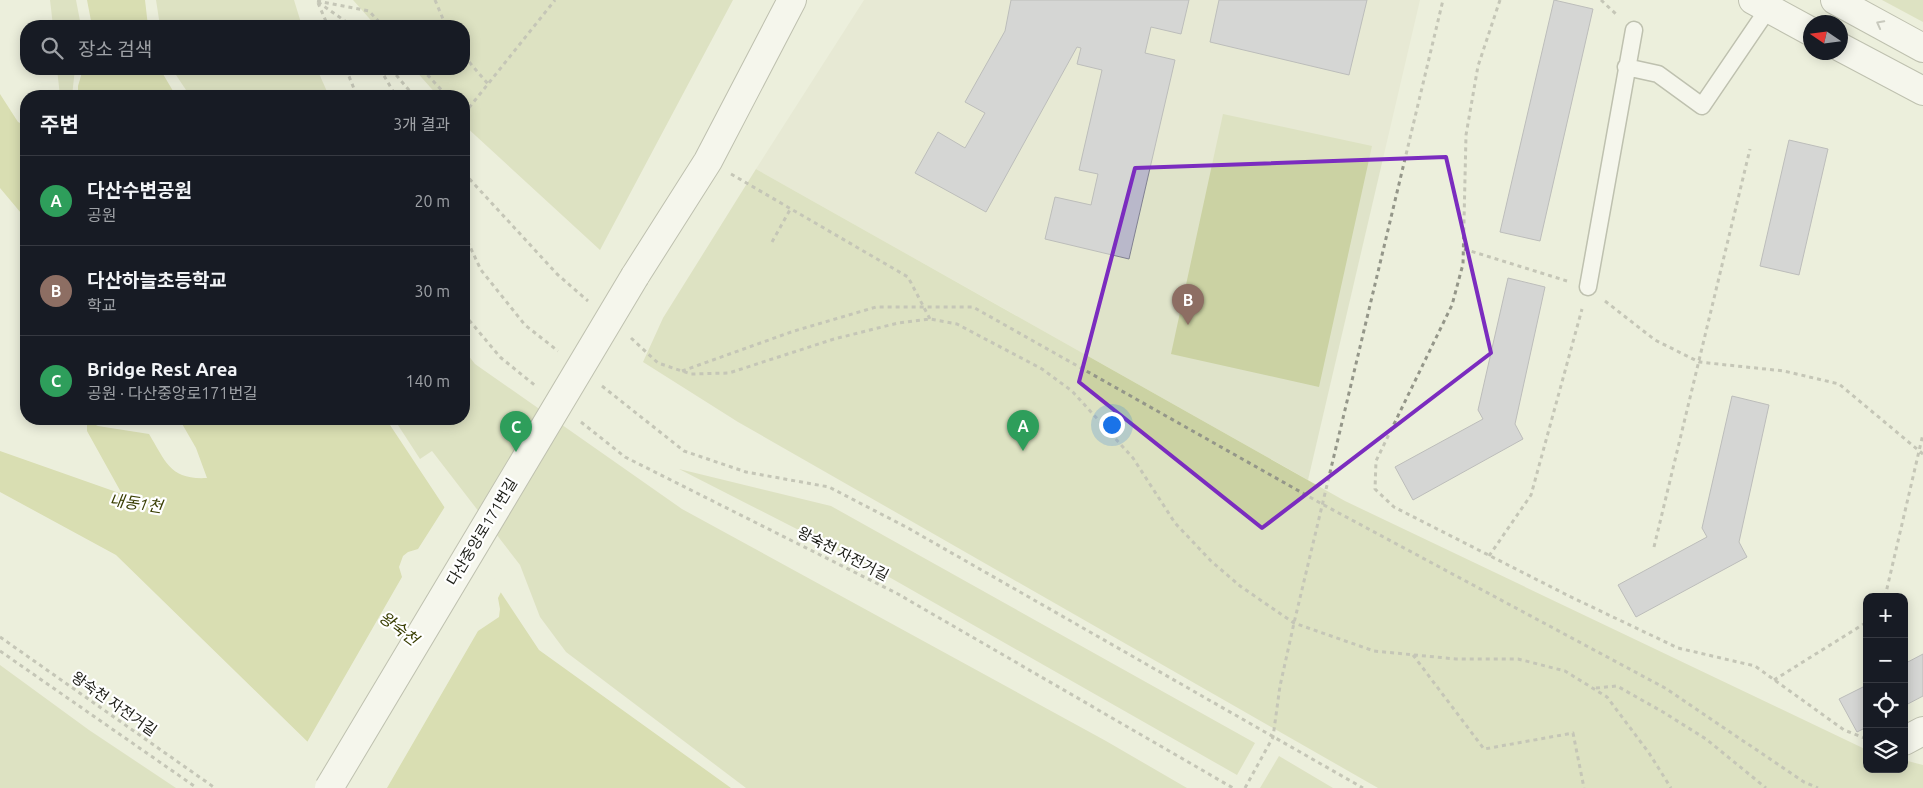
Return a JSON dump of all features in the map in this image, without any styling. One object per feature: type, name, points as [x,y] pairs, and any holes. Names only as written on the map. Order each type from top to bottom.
[{"type":"street","name":"다산중앙로171번길","points":[[329,788],[635,276],[708,161],[792,0]]},
{"type":"street","points":[[1835,0],[1923,48]]},
{"type":"street","points":[[1760,5],[1803,27]]},
{"type":"street","points":[[1848,51],[1923,91]]},
{"type":"street","points":[[1908,740],[1923,731]]},
{"type":"lane","points":[[1626,67],[1658,74],[1702,106],[1760,5]]},
{"type":"lane","points":[[1588,287],[1634,30]]},
{"type":"path","points":[[317,0],[325,20]]},
{"type":"path","points":[[317,0],[344,20]]},
{"type":"path","points":[[317,0],[368,11],[377,20]]},
{"type":"path","points":[[435,0],[443,20]]},
{"type":"path","points":[[470,106],[551,2],[556,0]]},
{"type":"path","points":[[1245,788],[1273,737],[1280,686],[1294,624],[1443,0]]},
{"type":"path","points":[[1500,0],[1478,66],[1466,135],[1463,264],[1452,305],[1376,461],[1376,489],[1394,507],[1489,556],[1678,648],[1754,666],[1844,730],[1863,737]]},
{"type":"path","points":[[470,63],[488,84]]},
{"type":"path","points":[[348,75],[355,90]]},
{"type":"path","points":[[384,75],[392,90]]},
{"type":"path","points":[[396,75],[409,90]]},
{"type":"path","points":[[428,75],[442,90]]},
{"type":"path","points":[[1654,547],[1750,149]]},
{"type":"path","points":[[708,161],[908,277],[930,319]]},
{"type":"path","points":[[772,242],[790,208]]},
{"type":"path","points":[[470,247],[481,270],[525,324],[563,355]]},
{"type":"path","points":[[1464,249],[1588,287],[1655,340],[1699,362],[1784,371],[1839,384],[1921,453]]},
{"type":"path","points":[[1489,556],[1531,495],[1588,287]]},
{"type":"path","points":[[682,371],[794,331],[876,307],[973,307],[1322,504],[1665,688],[1804,782],[1818,788]]},
{"type":"path","points":[[751,364],[834,339],[898,323],[930,319],[956,324],[1042,369],[1072,391],[1132,458],[1175,523],[1211,561],[1240,586],[1294,624],[1374,650],[1456,659],[1518,659],[1565,671],[1607,697],[1637,737],[1671,788]]},
{"type":"path","points":[[470,321],[500,357],[544,392]]},
{"type":"path","points":[[601,385],[684,451],[746,472],[829,487],[908,528],[1363,788]]},
{"type":"path","name":"왕숙천 자전거길","points":[[574,416],[625,457],[898,594],[1233,788]]},
{"type":"path","points":[[1886,593],[1921,453],[1923,434]]},
{"type":"path","points":[[1774,680],[1863,624]]},
{"type":"path","name":"왕숙천 자전거길","points":[[0,637],[215,788]]},
{"type":"path","points":[[0,651],[197,788]]},
{"type":"path","points":[[1412,654],[1484,749],[1573,733],[1584,788]]},
{"type":"path","points":[[1595,688],[1617,686],[1663,712],[1706,739],[1766,788]]},
{"type":"highlighted area","points":[[1446,157],[1491,353],[1262,528],[1079,382],[1135,168]]},
{"type":"shaded area","points":[[50,0],[76,0],[80,20],[52,20]]},
{"type":"shaded area","points":[[156,0],[294,0],[300,20],[159,20]]},
{"type":"shaded area","points":[[353,0],[733,0],[600,250],[470,131],[470,90],[433,90],[419,75],[470,75],[470,20],[371,20]]},
{"type":"shaded area","points":[[864,0],[1420,0],[1308,480],[756,169]]},
{"type":"shaded area","points":[[1882,0],[1923,0],[1923,22]]},
{"type":"shaded area","points":[[58,75],[74,75],[73,90],[59,90]]},
{"type":"shaded area","points":[[176,75],[320,75],[326,90],[186,90]]},
{"type":"shaded area","points":[[1223,114],[1372,146],[1319,387],[1171,354]]},
{"type":"shaded area","points":[[756,169],[1345,501],[1863,748],[1863,773],[1908,773],[1908,761],[1923,765],[1923,788],[1378,788],[738,422],[643,362],[663,318]]},
{"type":"shaded area","points":[[470,358],[475,364],[682,509],[1106,741],[1187,788],[746,788],[566,652],[540,617],[520,565],[432,451],[420,459],[398,425],[470,425]]},
{"type":"shaded area","points":[[679,469],[831,506],[1255,743],[1237,775],[875,569]]},
{"type":"shaded area","points":[[0,665],[89,730],[176,788],[0,788]]},
{"type":"shaded area","points":[[1279,756],[1333,788],[1260,788]]},
{"type":"water","points":[[87,0],[145,0],[147,20],[91,20]]},
{"type":"water","points":[[81,75],[164,75],[172,90],[78,90]]},
{"type":"water","points":[[0,94],[20,123],[20,212],[0,188]]},
{"type":"water","points":[[87,425],[149,434],[170,467],[185,476],[207,478],[196,448],[183,425],[390,425],[539,650],[731,788],[355,788],[116,555],[0,492],[0,451],[122,494],[87,431]]},
{"type":"pier","points":[[446,505],[502,590],[498,598],[499,617],[478,631],[387,788],[352,788],[306,744],[402,577],[399,567],[403,556],[408,552],[418,549]]},
{"type":"building","points":[[1011,0],[1189,0],[1181,34],[1151,27],[1145,53],[1175,60],[1129,259],[1045,239],[1055,197],[1091,205],[1098,174],[1079,170],[1102,70],[1077,64],[1081,48],[1077,47],[986,212],[915,173],[938,132],[965,148],[985,113],[965,102],[1005,31]]},
{"type":"building","points":[[1219,0],[1367,0],[1349,75],[1210,42]]},
{"type":"building","points":[[1554,0],[1593,9],[1540,241],[1500,232]]},
{"type":"building","points":[[1789,140],[1828,149],[1799,275],[1760,266]]},
{"type":"building","points":[[1508,278],[1545,287],[1515,424],[1523,439],[1413,500],[1395,467],[1483,419],[1478,410]]},
{"type":"building","points":[[1732,396],[1769,405],[1739,542],[1747,557],[1636,617],[1618,585],[1707,537],[1702,528]]},
{"type":"building","points":[[1923,654],[1923,696],[1908,704],[1908,683],[1908,662]]},
{"type":"building","points":[[1863,687],[1863,729],[1857,732],[1839,699]]},
{"type":"place","name":"다산하늘초등학교","points":[[1188,325]]},
{"type":"place","name":"다산수변공원","points":[[1023,451]]},
{"type":"place","name":"Bridge Rest Area","points":[[516,452]]},
{"type":"water label","name":"내동1천","points":[[136,503]]},
{"type":"water label","name":"왕숙천","points":[[399,628]]}]
